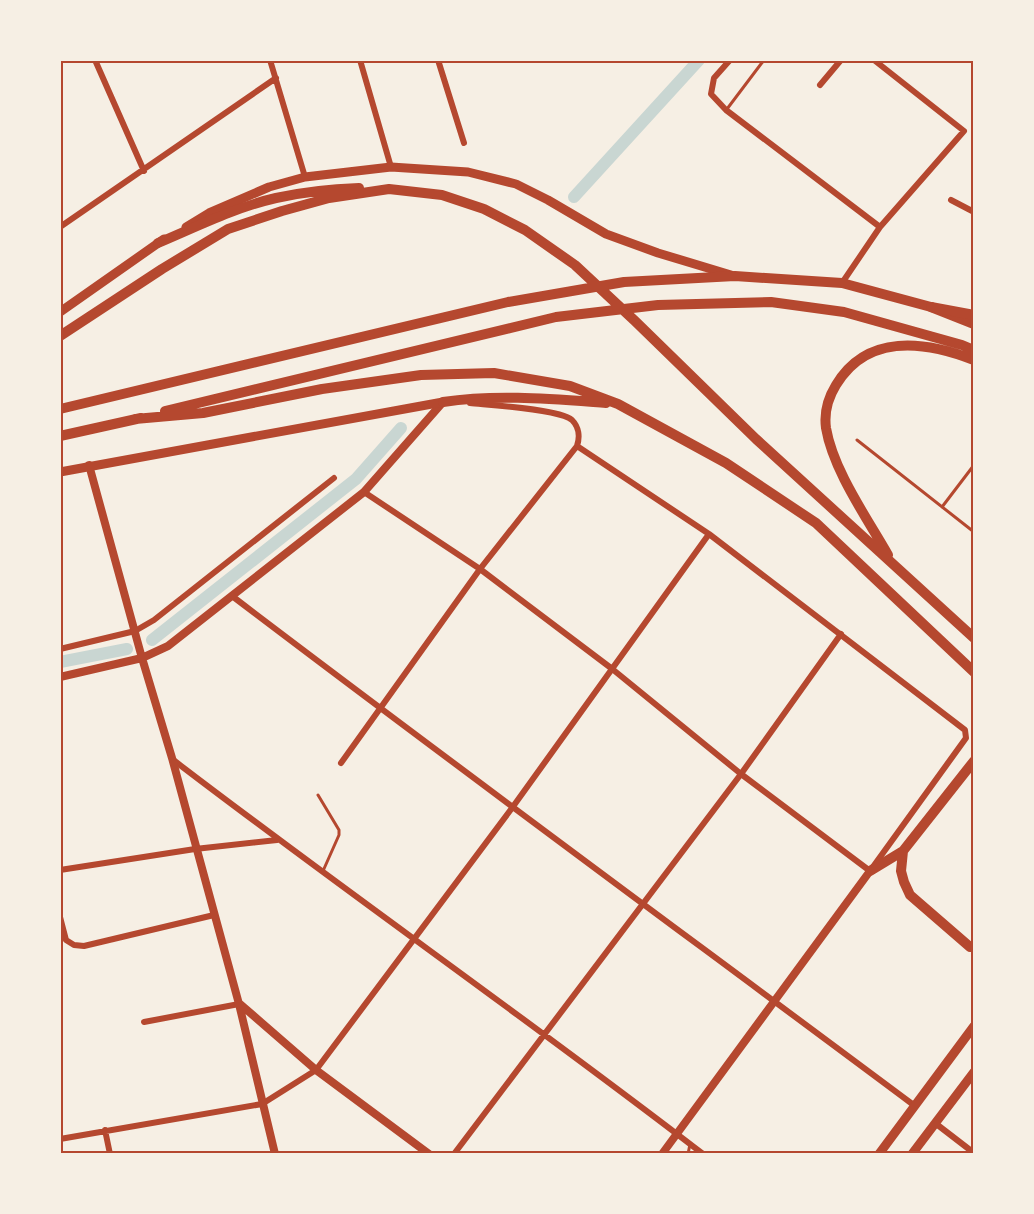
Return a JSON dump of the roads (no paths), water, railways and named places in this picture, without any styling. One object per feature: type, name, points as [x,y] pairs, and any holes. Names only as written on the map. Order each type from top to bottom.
[{"type":"highway","points":[[159,243],[218,217],[274,198],[323,189],[389,189],[442,195],[484,209],[525,230],[575,265],[756,439],[974,638]]},
{"type":"highway","points":[[60,336],[228,229],[329,198],[389,189]]},
{"type":"highway","points":[[60,409],[508,303],[624,282],[735,276],[843,283],[931,307],[974,315]]},
{"type":"highway","points":[[60,436],[556,317],[658,305],[771,302],[844,312],[974,350]]},
{"type":"highway","points":[[931,307],[974,324]]},
{"type":"highway","points":[[894,565],[834,460],[826,426],[828,399],[844,372],[864,355],[891,345],[920,345],[974,360]]},
{"type":"highway","points":[[135,419],[203,413],[322,389],[422,375],[494,373],[570,386],[618,404],[726,463],[816,524],[974,672]]},
{"type":"highway","points":[[443,402],[501,397],[618,404]]},
{"type":"highway","points":[[870,871],[903,851],[974,761]]},
{"type":"highway","points":[[903,851],[902,877],[910,896],[970,947],[974,947]]},
{"type":"main road","points":[[60,310],[159,243],[209,213],[259,191],[305,177],[390,167],[468,172],[516,184],[606,234],[658,253],[735,276]]},
{"type":"main road","points":[[60,472],[443,402]]},
{"type":"main road","points":[[879,1154],[974,1026]]},
{"type":"main road","points":[[912,1154],[972,1077]]},
{"type":"street","points":[[95,60],[144,171]]},
{"type":"street","points":[[270,60],[305,177]]},
{"type":"street","points":[[360,60],[390,167]]},
{"type":"street","points":[[438,60],[464,143]]},
{"type":"street","points":[[730,60],[714,78],[711,94],[726,110],[880,227]]},
{"type":"street","points":[[820,85],[841,60]]},
{"type":"street","points":[[843,283],[880,227],[964,130],[874,60]]},
{"type":"street","points":[[60,227],[276,78]]},
{"type":"street","points":[[951,200],[974,212]]},
{"type":"street","points":[[60,677],[142,658],[168,646],[364,492],[443,402],[501,406],[566,416],[577,428],[579,440],[577,446],[480,569],[340,763]]},
{"type":"street","points":[[577,446],[709,534],[965,730],[966,738],[662,1154]]},
{"type":"street","points":[[89,465],[239,1004],[275,1154]]},
{"type":"street","points":[[60,649],[135,631],[154,620],[334,478]]},
{"type":"street","points":[[364,492],[480,569],[611,668],[741,774],[870,871]]},
{"type":"street","points":[[60,1139],[262,1104],[316,1070],[512,808],[709,534]]},
{"type":"street","points":[[232,596],[512,808],[644,903],[915,1106]]},
{"type":"street","points":[[454,1154],[741,774],[841,634]]},
{"type":"street","points":[[171,758],[277,840],[545,1035],[703,1154]]},
{"type":"street","points":[[60,870],[195,849],[277,840]]},
{"type":"street","points":[[60,917],[66,940],[74,945],[84,946],[214,915]]},
{"type":"street","points":[[144,1022],[239,1004]]},
{"type":"street","points":[[239,1004],[316,1070],[429,1154]]},
{"type":"street","points":[[935,1123],[974,1153]]},
{"type":"street","points":[[105,1130],[110,1154]]},
{"type":"lane","points":[[726,110],[764,60]]},
{"type":"lane","points":[[857,440],[974,532]]},
{"type":"lane","points":[[942,507],[974,465]]},
{"type":"lane","points":[[318,795],[339,830],[339,835],[322,873]]},
{"type":"lane","points":[[688,1154],[690,1144]]},
{"type":"waterway","points":[[574,197],[699,60]]},
{"type":"waterway","points":[[152,640],[356,479],[401,428]]},
{"type":"waterway","points":[[60,662],[127,649]]}]
